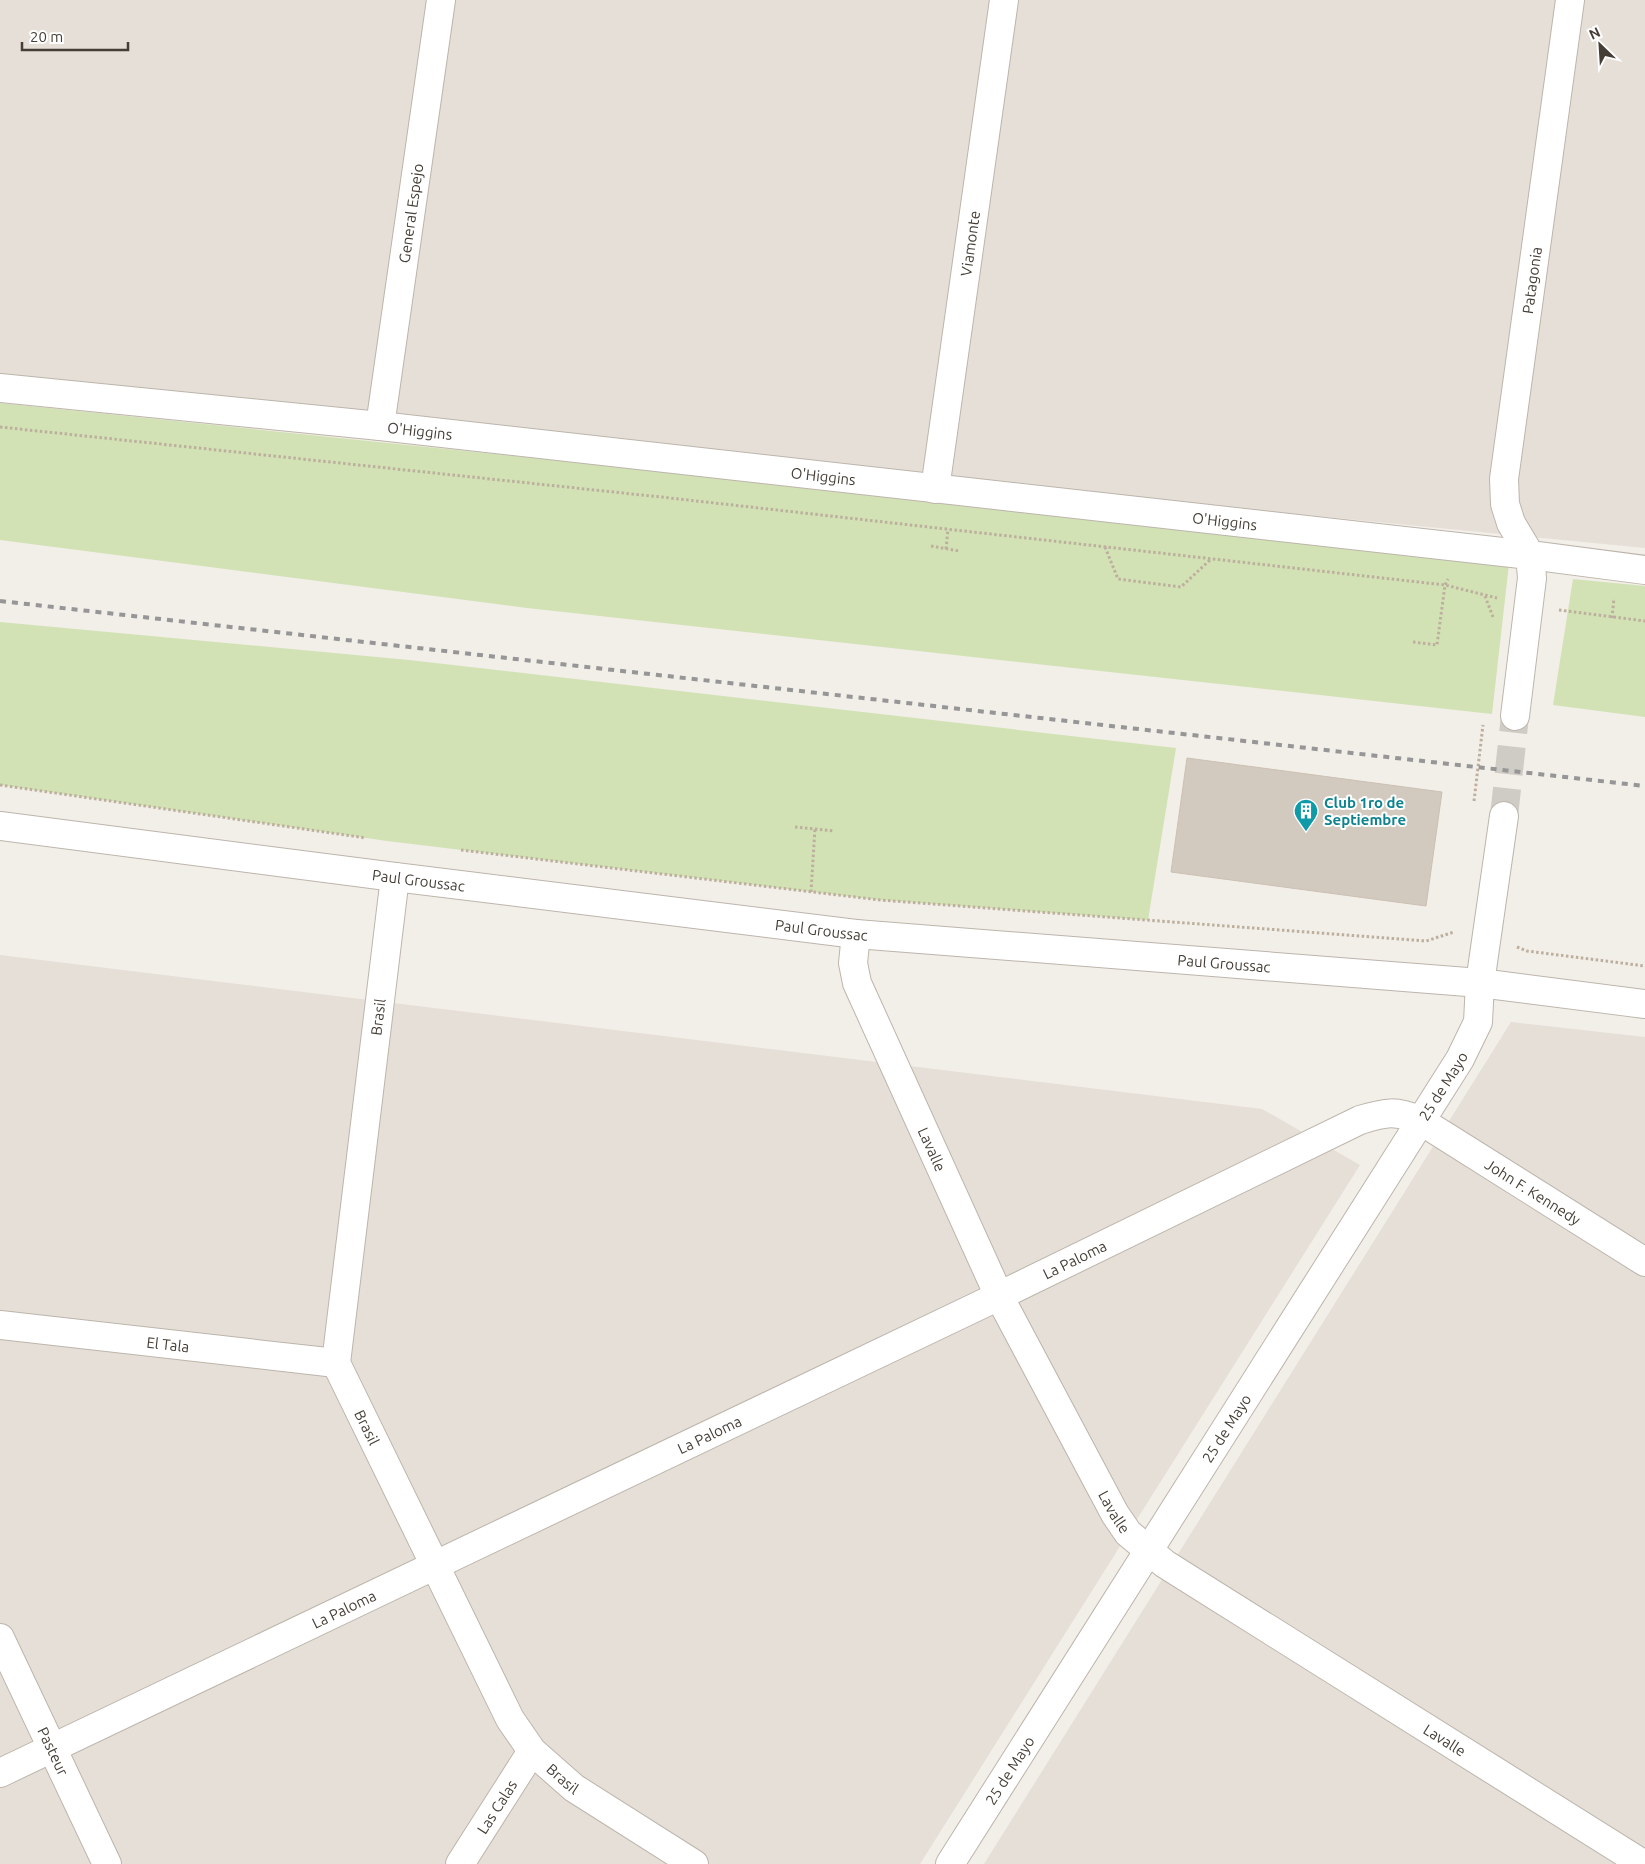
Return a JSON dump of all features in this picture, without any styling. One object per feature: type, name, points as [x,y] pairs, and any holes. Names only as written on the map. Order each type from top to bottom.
[{"type":"street","name":"General Espejo","points":[[380,426],[441,0]]},
{"type":"street","name":"Viamonte","points":[[935,489],[1004,0]]},
{"type":"street","name":"Patagonia","points":[[1530,555],[1511,523],[1504,504],[1504,479],[1570,0]]},
{"type":"street","name":"O'Higgins","points":[[0,388],[380,426],[1530,555],[1645,570]]},
{"type":"street","points":[[1515,716],[1532,578],[1530,555]]},
{"type":"street","name":"25 de Mayo","points":[[950,1864],[1147,1550],[1460,1060],[1478,1022],[1480,983],[1504,816]]},
{"type":"street","name":"Paul Groussac","points":[[0,826],[395,878],[856,934],[1480,983],[1645,1004]]},
{"type":"street","name":"Brasil","points":[[395,878],[336,1363],[436,1564],[510,1719],[532,1751],[574,1788],[694,1864]]},
{"type":"street","name":"Lavalle","points":[[856,934],[853,963],[857,983],[999,1296],[1115,1514],[1128,1533],[1147,1550],[1182,1574],[1643,1864]]},
{"type":"street","name":"La Paloma","points":[[0,1774],[999,1296],[1360,1120],[1386,1112],[1403,1114],[1421,1121]]},
{"type":"street","name":"John F. Kennedy","points":[[1421,1121],[1645,1262]]},
{"type":"street","name":"El Tala","points":[[0,1325],[336,1363]]},
{"type":"street","name":"Pasteur","points":[[0,1638],[107,1864]]},
{"type":"street","name":"Las Calas","points":[[460,1864],[532,1751]]},
{"type":"path","points":[[0,427],[948,529],[1445,585],[1529,606],[1645,621]]},
{"type":"path","points":[[946,548],[948,529]]},
{"type":"path","points":[[931,546],[959,551]]},
{"type":"path","points":[[1106,547],[1118,579],[1181,586],[1210,559]]},
{"type":"path","points":[[1413,642],[1437,645],[1445,585],[1466,548]]},
{"type":"path","points":[[1485,596],[1495,622]]},
{"type":"path","points":[[1473,805],[1484,719]]},
{"type":"path","points":[[0,785],[368,838]]},
{"type":"path","points":[[795,827],[834,831]]},
{"type":"path","points":[[811,892],[816,828]]},
{"type":"path","points":[[456,849],[880,900],[1426,941],[1458,930],[1488,934],[1527,951],[1645,966]]},
{"type":"shaded area","points":[[0,0],[1645,0],[1645,548],[0,388]]},
{"type":"shaded area","points":[[0,955],[1262,1109],[1360,1165],[920,1864],[0,1864]]},
{"type":"shaded area","points":[[1511,1022],[1645,1037],[1645,1864],[984,1864]]},
{"type":"green space","points":[[0,403],[544,459],[1509,564],[1492,714],[527,608],[0,540]]},
{"type":"green space","points":[[1573,579],[1645,586],[1645,717],[1553,705]]},
{"type":"green space","points":[[0,622],[409,660],[1176,748],[1148,920],[880,900],[387,841],[0,785]]},
{"type":"building","name":"Club 1ro de Septiembre","points":[[1187,758],[1442,792],[1426,906],[1171,872]]},
{"type":"tunnel","points":[[1504,816],[1515,716]]},
{"type":"railway","points":[[0,601],[1645,786]]},
{"type":"place","name":"Club 1ro de Septiembre","points":[[1306,832]]}]
